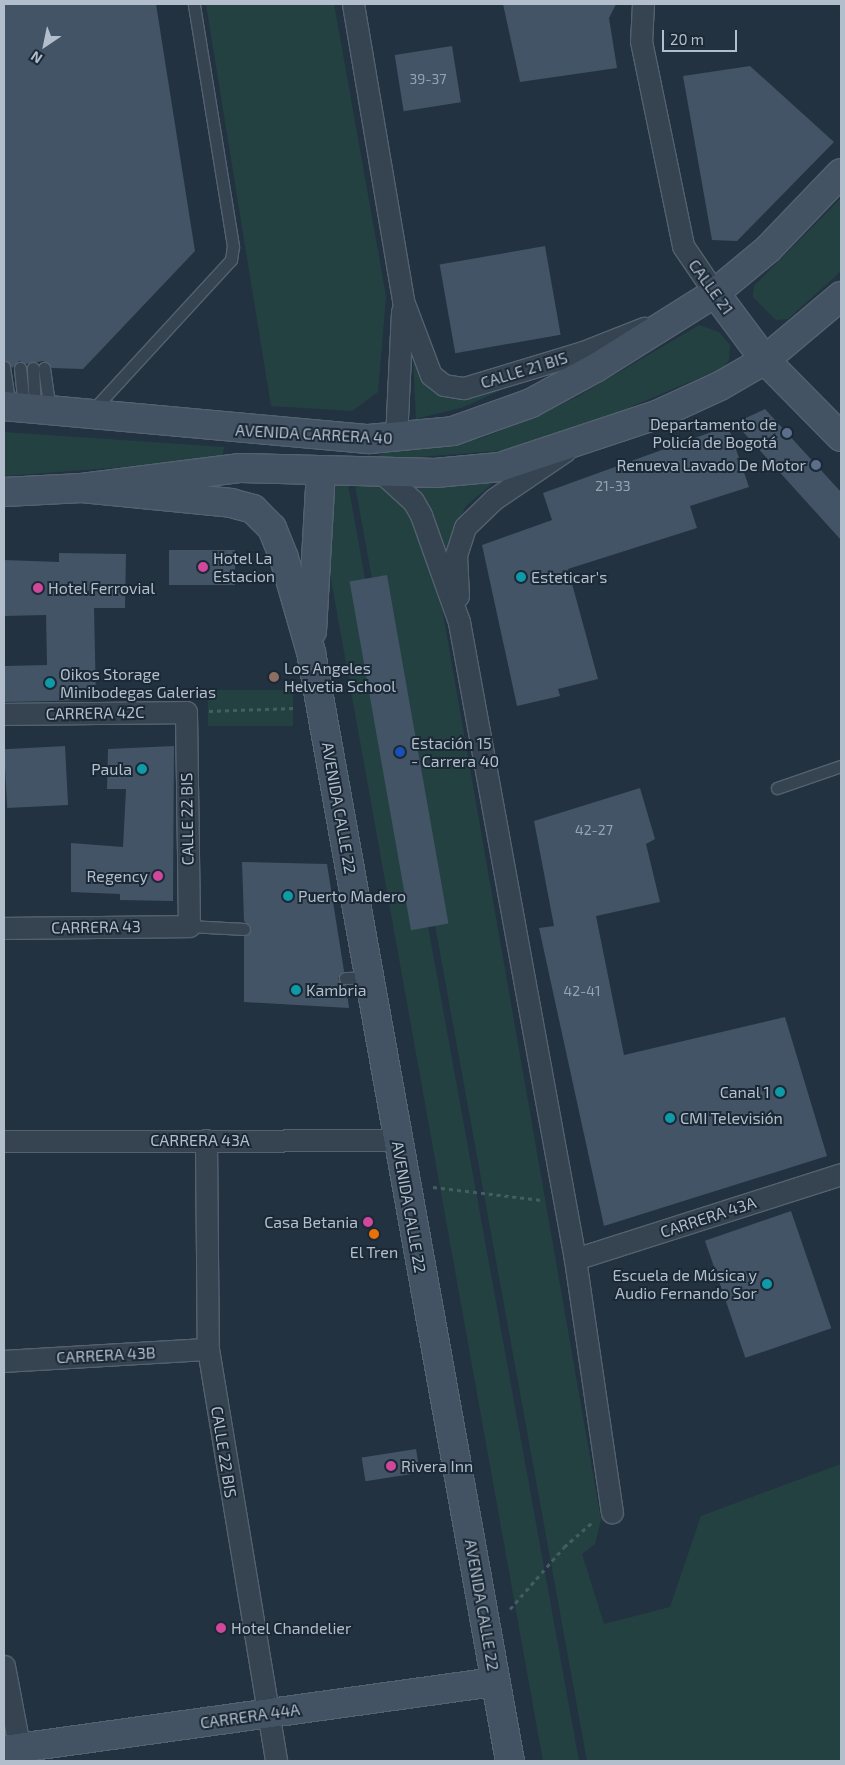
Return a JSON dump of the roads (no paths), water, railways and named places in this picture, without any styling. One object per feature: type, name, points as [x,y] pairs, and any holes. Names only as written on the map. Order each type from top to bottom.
[{"type":"street","name":"CALLE 21 BIS","points":[[353,4],[402,301],[430,375],[444,385],[464,388],[583,352],[691,309]]},
{"type":"street","name":"CALLE 21","points":[[643,4],[641,41],[683,246],[714,293],[764,360],[841,436]]},
{"type":"street","name":"AVENIDA CARRERA 40","points":[[25,408],[250,432],[396,439],[453,431],[531,403],[691,309],[768,250],[841,173]]},
{"type":"street","points":[[4,492],[82,488],[242,468],[381,472],[500,467],[581,441],[684,404],[764,360],[841,296]]},
{"type":"street","name":"CALLE 21 BIS","points":[[396,439],[402,301]]},
{"type":"street","points":[[581,441],[494,499],[465,527],[456,555],[459,622],[575,1259],[612,1512]]},
{"type":"street","name":"AVENIDA CALLE 22","points":[[311,652],[321,470]]},
{"type":"street","points":[[381,472],[413,501],[421,515],[459,622]]},
{"type":"street","name":"AVENIDA CALLE 22","points":[[82,488],[231,503],[261,514],[276,537],[311,652],[321,708],[357,977],[397,1140],[510,1761]]},
{"type":"street","name":"CARRERA 42C","points":[[4,714],[186,712]]},
{"type":"street","name":"CALLE 22 BIS","points":[[186,712],[189,926]]},
{"type":"street","name":"CARRERA 43","points":[[4,928],[189,926]]},
{"type":"street","name":"CALLE 22 BIS","points":[[206,1140],[208,1349],[266,1714],[276,1761]]},
{"type":"street","name":"CARRERA 43A","points":[[4,1141],[397,1140]]},
{"type":"street","name":"CARRERA 43A","points":[[575,1259],[841,1174]]},
{"type":"street","name":"CARRERA 43B","points":[[4,1361],[208,1349]]},
{"type":"street","points":[[4,1666],[16,1753]]},
{"type":"street","name":"CARRERA 44A","points":[[16,1753],[266,1714],[496,1682]]},
{"type":"lane","points":[[88,415],[231,260],[233,246],[194,4]]},
{"type":"lane","points":[[4,367],[25,408]]},
{"type":"lane","points":[[20,368],[25,408]]},
{"type":"lane","points":[[25,408],[38,368]]},
{"type":"lane","points":[[777,788],[841,766]]},
{"type":"lane","points":[[189,926],[244,929]]},
{"type":"place","name":"Departamento de Policía de Bogotá","points":[[787,433]]},
{"type":"place","name":"Renueva Lavado De Motor","points":[[816,465]]},
{"type":"place","name":"Hotel La Estacion","points":[[203,567]]},
{"type":"place","name":"Esteticar's","points":[[521,577]]},
{"type":"place","name":"Hotel Ferrovial","points":[[38,588]]},
{"type":"place","name":"Los Angeles Helvetia School","points":[[274,677]]},
{"type":"place","name":"Oikos Storage Minibodegas Galerias","points":[[50,683]]},
{"type":"place","name":"Estación 15 - Carrera 40","points":[[400,752]]},
{"type":"place","name":"Paula","points":[[142,769]]},
{"type":"place","name":"Regency","points":[[158,876]]},
{"type":"place","name":"Puerto Madero","points":[[288,896]]},
{"type":"place","name":"Kambria","points":[[296,990]]},
{"type":"place","name":"Canal 1","points":[[780,1092]]},
{"type":"place","name":"CMI Televisión","points":[[670,1118]]},
{"type":"place","name":"Casa Betania","points":[[368,1222]]},
{"type":"place","name":"El Tren","points":[[374,1234]]},
{"type":"place","name":"Escuela de Música y Audio Fernando Sor","points":[[767,1284]]},
{"type":"place","name":"Rivera Inn","points":[[391,1466]]},
{"type":"place","name":"Hotel Chandelier","points":[[221,1628]]}]
